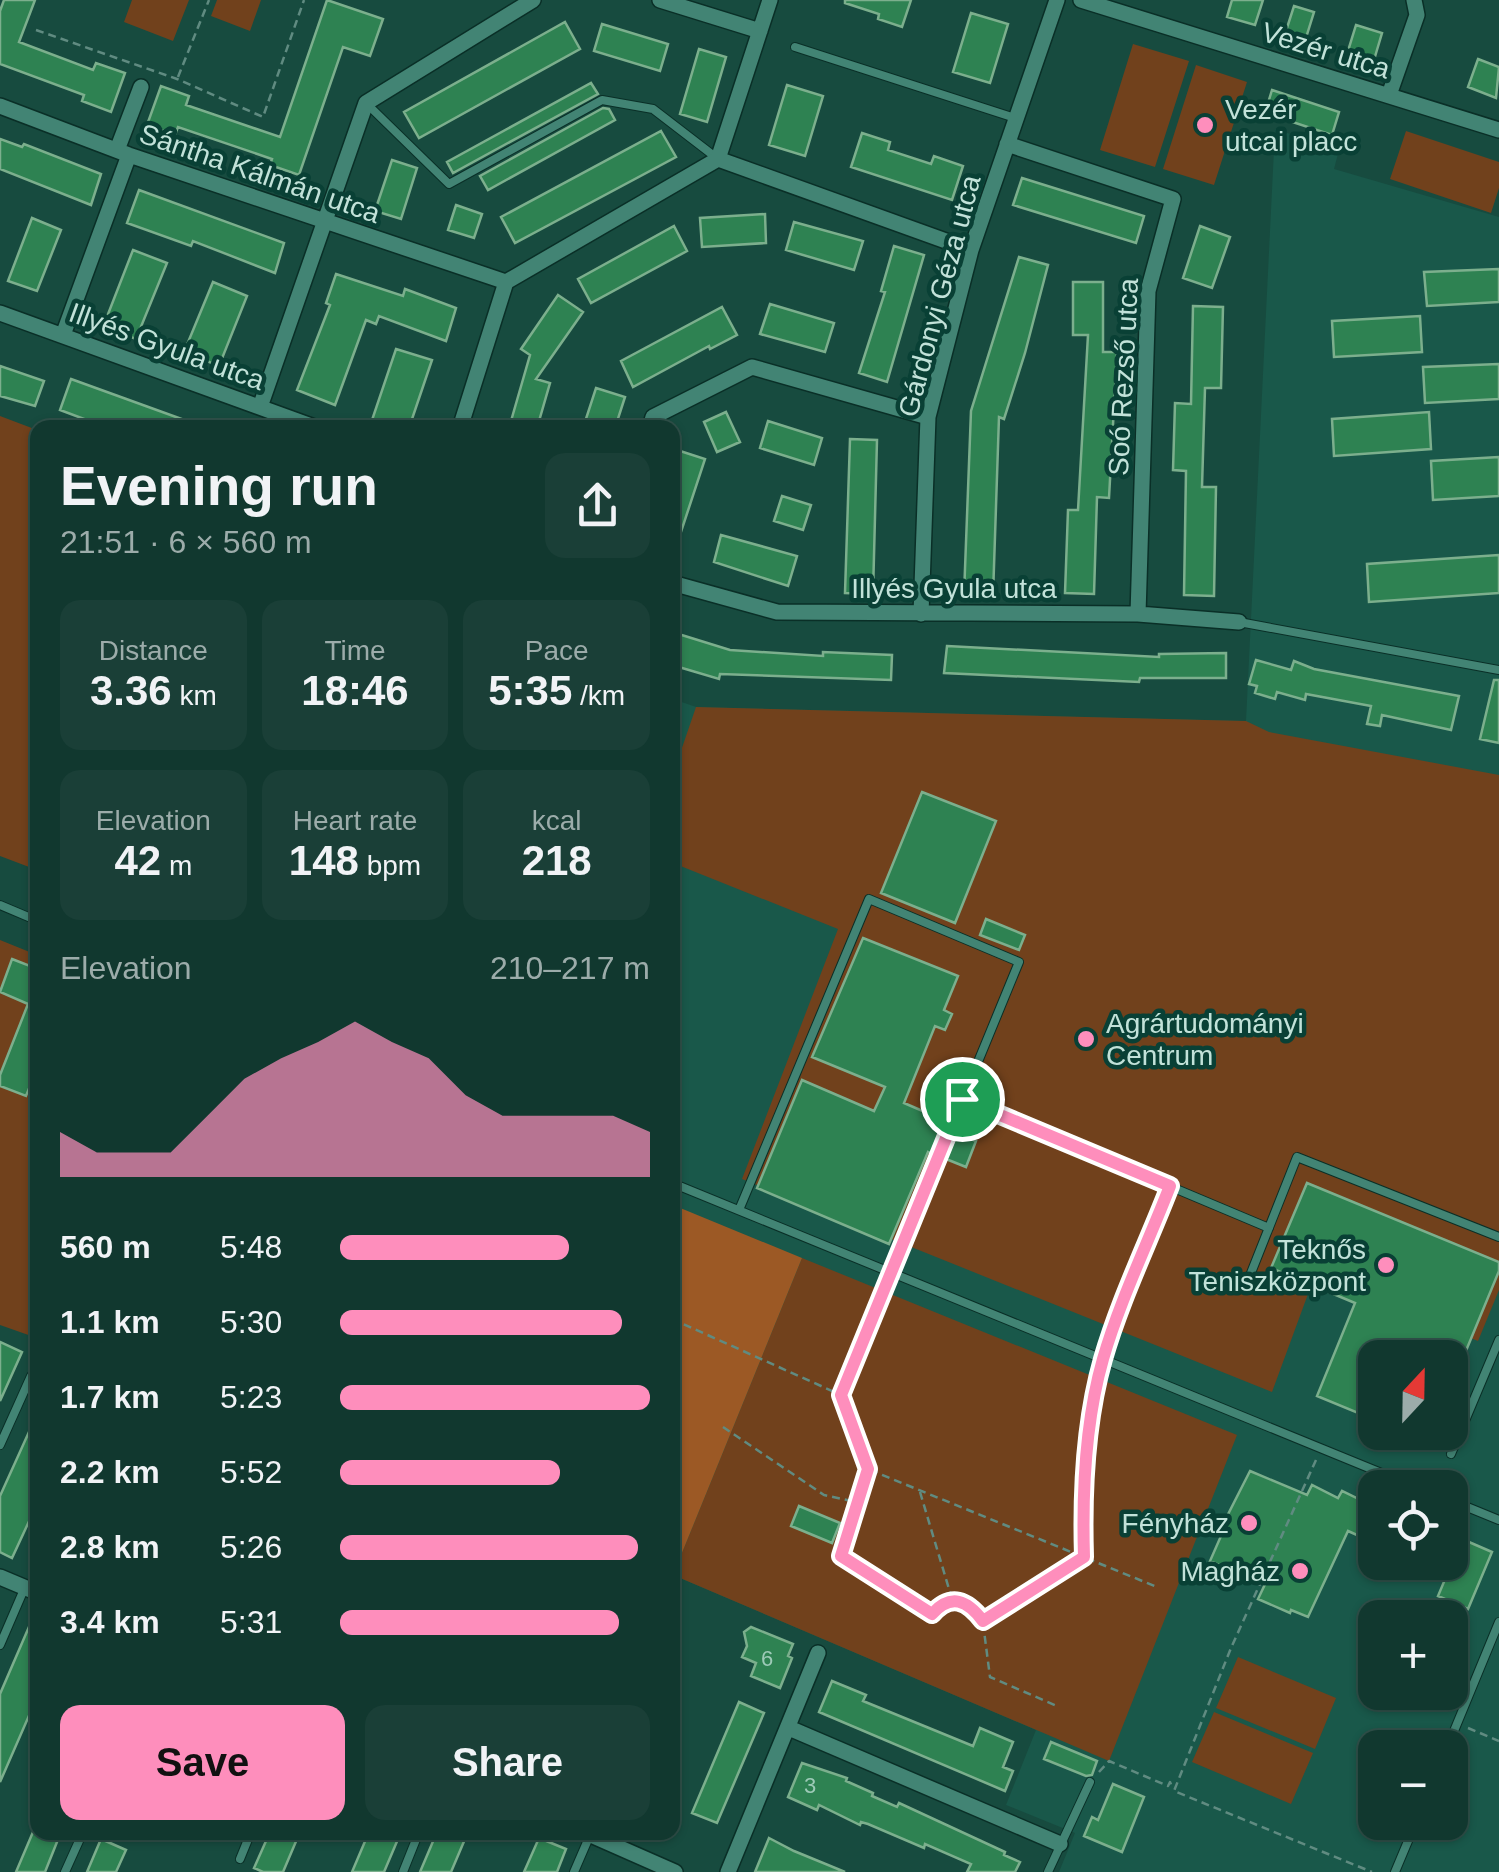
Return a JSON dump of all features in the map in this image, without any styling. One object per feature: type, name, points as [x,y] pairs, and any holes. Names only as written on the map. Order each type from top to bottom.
[{"type":"street","points":[[260,407],[366,103],[533,0]]},
{"type":"street","points":[[660,0],[760,31]]},
{"type":"street","points":[[463,420],[506,282],[718,159],[770,0]]},
{"type":"street","name":"Gárdonyi Géza utca","points":[[921,614],[928,417],[972,250],[1057,0]]},
{"type":"street","name":"Vezér utca","points":[[1082,0],[1127,7],[1499,130]]},
{"type":"street","points":[[1389,95],[1417,15],[1414,0]]},
{"type":"street","points":[[64,335],[141,86]]},
{"type":"street","name":"Sántha Kálmán utca","points":[[0,106],[324,222],[506,282]]},
{"type":"street","name":"Soó Rezső utca","points":[[1007,144],[1173,199],[1148,291],[1138,614]]},
{"type":"street","points":[[718,159],[972,250]]},
{"type":"street","name":"Illyés Gyula utca","points":[[0,313],[295,420]]},
{"type":"street","points":[[652,420],[752,367],[928,417]]},
{"type":"street","name":"Illyés Gyula utca","points":[[680,586],[777,612],[1138,614],[1239,622]]},
{"type":"street","points":[[0,1576],[30,1590]]},
{"type":"street","points":[[728,1872],[818,1654]]},
{"type":"street","points":[[789,1728],[1060,1844]]},
{"type":"street","points":[[601,1840],[675,1872]]},
{"type":"lane","points":[[795,47],[1015,118]]},
{"type":"lane","points":[[366,103],[449,184],[602,100],[653,109],[718,159]]},
{"type":"lane","points":[[1239,622],[1499,670]]},
{"type":"lane","points":[[738,1210],[868,898],[1020,962],[892,1271]]},
{"type":"lane","points":[[0,905],[30,918]]},
{"type":"lane","points":[[962,1099],[1269,1228]]},
{"type":"lane","points":[[1249,1278],[1298,1156],[1499,1237]]},
{"type":"lane","points":[[680,1186],[1372,1470]]},
{"type":"lane","points":[[1451,1454],[1499,1340]]},
{"type":"lane","points":[[0,1445],[30,1378]]},
{"type":"lane","points":[[1468,1510],[1499,1520]]},
{"type":"lane","points":[[0,1645],[30,1592]]},
{"type":"lane","points":[[1454,1730],[1499,1622]]},
{"type":"lane","points":[[1048,1872],[1090,1782]]},
{"type":"lane","points":[[65,1872],[79,1840]]},
{"type":"lane","points":[[240,1860],[249,1840]]},
{"type":"lane","points":[[403,1872],[416,1840]]},
{"type":"lane","points":[[574,1872],[585,1840]]},
{"type":"lane","points":[[1395,1872],[1408,1840]]},
{"type":"path","points":[[177,80],[210,0]]},
{"type":"path","points":[[36,30],[177,80],[263,117],[304,0]]},
{"type":"path","points":[[1084,1557],[1082,1499],[1103,1359],[1170,1186]]},
{"type":"path","points":[[892,1271],[841,1395],[868,1469],[841,1556],[932,1614],[946,1601],[966,1602],[983,1621],[990,1677],[1056,1706]]},
{"type":"path","points":[[680,1324],[841,1395]]},
{"type":"path","points":[[723,1427],[824,1495],[858,1502]]},
{"type":"path","points":[[1174,1791],[1231,1648],[1321,1450]]},
{"type":"path","points":[[868,1469],[1157,1586]]},
{"type":"path","points":[[920,1491],[953,1600]]},
{"type":"path","points":[[983,1621],[1084,1557]]},
{"type":"path","points":[[1457,1723],[1499,1741]]},
{"type":"path","points":[[1090,1782],[1109,1761],[1168,1786],[1170,1782],[1174,1791],[1372,1872]]},
{"type":"shaded area","points":[[132,0],[189,0],[173,41],[124,22]]},
{"type":"shaded area","points":[[217,0],[261,0],[250,31],[211,16]]},
{"type":"shaded area","points":[[1133,44],[1189,61],[1155,167],[1100,150]]},
{"type":"shaded area","name":"Vezér utcai placc","points":[[1196,65],[1247,82],[1214,185],[1163,169]]},
{"type":"shaded area","name":"Agrártudományi Centrum","points":[[1275,129],[1339,150],[1334,169],[1499,217],[1499,1872],[1059,1872],[1075,1833],[1006,1805],[1036,1730],[680,1578],[680,701],[696,707],[1246,721]]},
{"type":"shaded area","points":[[1406,131],[1499,162],[1499,188],[1491,213],[1390,179]]},
{"type":"shaded area","points":[[0,416],[30,427],[30,867],[0,856]]},
{"type":"shaded area","points":[[696,707],[1246,721],[1269,732],[1499,775],[1499,1290],[1478,1341],[1315,1275],[1272,1392],[742,1179],[838,929],[680,866],[680,754]]},
{"type":"shaded area","points":[[0,940],[30,952],[30,1336],[0,1325]]},
{"type":"shaded area","points":[[680,1208],[802,1258],[680,1558]]},
{"type":"shaded area","points":[[802,1258],[1237,1435],[1109,1761],[680,1578],[680,1558]]},
{"type":"shaded area","points":[[1238,1657],[1336,1698],[1315,1749],[1216,1708]]},
{"type":"shaded area","points":[[1214,1712],[1313,1753],[1291,1804],[1192,1762]]},
{"type":"building","points":[[4,0],[35,0],[19,42],[93,70],[96,63],[125,73],[111,112],[82,101],[84,95],[0,64],[0,11]]},
{"type":"building","points":[[327,0],[383,19],[370,56],[343,47],[299,175],[270,165],[272,159],[178,127],[175,135],[147,125],[161,86],[189,96],[186,105],[280,137]]},
{"type":"building","points":[[845,0],[911,0],[902,27],[878,19],[879,14]]},
{"type":"building","points":[[1232,0],[1263,0],[1255,25],[1227,17]]},
{"type":"building","points":[[1294,6],[1314,12],[1305,41],[1285,34]]},
{"type":"building","points":[[971,13],[1008,24],[990,83],[953,72]]},
{"type":"building","points":[[565,22],[580,49],[419,138],[404,112]]},
{"type":"building","points":[[602,24],[668,44],[660,71],[594,51]]},
{"type":"building","points":[[1356,25],[1382,33],[1374,60],[1348,51]]},
{"type":"building","points":[[699,49],[726,57],[707,122],[680,114]]},
{"type":"building","points":[[1478,59],[1499,67],[1496,98],[1468,87]]},
{"type":"building","points":[[591,83],[598,94],[453,173],[447,162]]},
{"type":"building","points":[[787,85],[823,96],[805,156],[769,145]]},
{"type":"building","points":[[1272,90],[1339,112],[1332,135],[1265,113]]},
{"type":"building","points":[[603,108],[609,109],[615,120],[488,190],[480,176]]},
{"type":"building","points":[[661,131],[676,157],[515,243],[501,217]]},
{"type":"building","points":[[862,133],[890,142],[888,150],[931,164],[934,156],[963,166],[952,200],[851,167]]},
{"type":"building","points":[[0,139],[22,147],[24,144],[101,174],[91,205],[0,169]]},
{"type":"building","points":[[392,160],[417,168],[401,219],[375,211]]},
{"type":"building","points":[[1022,178],[1144,216],[1136,243],[1013,205]]},
{"type":"building","points":[[139,190],[284,243],[275,273],[193,241],[191,246],[127,223]]},
{"type":"building","points":[[456,205],[482,214],[474,238],[448,230]]},
{"type":"building","points":[[765,214],[766,243],[702,247],[700,218]]},
{"type":"building","points":[[32,218],[61,230],[37,291],[8,281]]},
{"type":"building","points":[[794,222],[863,241],[854,270],[786,250]]},
{"type":"building","points":[[674,226],[687,251],[591,303],[578,279]]},
{"type":"building","points":[[1200,226],[1230,237],[1212,288],[1183,278]]},
{"type":"building","points":[[894,246],[924,255],[887,382],[859,373],[885,292],[881,291]]},
{"type":"building","points":[[133,250],[167,263],[136,339],[103,327]]},
{"type":"building","points":[[1019,257],[1048,265],[1004,419],[999,417],[993,596],[964,595],[971,411]]},
{"type":"building","points":[[1499,269],[1499,302],[1427,306],[1424,272]]},
{"type":"building","points":[[336,274],[403,296],[405,289],[456,308],[446,341],[379,316],[376,324],[366,320],[335,405],[297,390],[330,305],[326,303]]},
{"type":"building","points":[[213,282],[247,296],[219,366],[184,352]]},
{"type":"building","points":[[1073,282],[1103,282],[1103,352],[1117,352],[1109,498],[1097,497],[1094,594],[1065,593],[1068,510],[1078,510],[1088,335],[1073,335]]},
{"type":"building","points":[[558,295],[583,312],[536,379],[550,383],[539,420],[511,420],[530,355],[521,349]]},
{"type":"building","points":[[770,304],[834,323],[825,352],[760,334]]},
{"type":"building","points":[[1193,306],[1223,307],[1221,388],[1205,388],[1202,487],[1216,487],[1214,596],[1184,595],[1186,471],[1173,470],[1175,403],[1191,404]]},
{"type":"building","points":[[722,307],[737,335],[633,387],[621,361]]},
{"type":"building","points":[[1420,316],[1422,352],[1334,357],[1332,321]]},
{"type":"building","points":[[396,349],[432,360],[412,420],[372,420]]},
{"type":"building","points":[[1499,364],[1499,399],[1425,403],[1423,367]]},
{"type":"building","points":[[0,366],[44,381],[35,406],[0,396]]},
{"type":"building","points":[[71,379],[184,420],[87,420],[60,410]]},
{"type":"building","points":[[596,388],[625,397],[618,420],[586,420]]},
{"type":"building","points":[[726,412],[740,442],[717,452],[704,422]]},
{"type":"building","points":[[1429,412],[1431,449],[1334,456],[1332,419]]},
{"type":"building","points":[[768,421],[822,438],[814,465],[760,448]]},
{"type":"building","points":[[850,439],[877,440],[873,594],[845,593]]},
{"type":"building","points":[[680,451],[705,459],[680,535]]},
{"type":"building","points":[[1499,457],[1499,496],[1433,500],[1431,461]]},
{"type":"building","points":[[782,496],[811,505],[803,530],[774,521]]},
{"type":"building","points":[[721,535],[797,556],[788,586],[714,562]]},
{"type":"building","points":[[1499,555],[1499,593],[1369,602],[1367,564]]},
{"type":"building","points":[[680,634],[730,650],[823,656],[823,652],[892,655],[891,680],[720,674],[719,679],[680,667]]},
{"type":"building","points":[[947,646],[1159,657],[1226,653],[1226,678],[1140,678],[1139,682],[944,673]]},
{"type":"building","points":[[1256,660],[1291,670],[1294,661],[1314,669],[1459,696],[1451,730],[1382,715],[1380,726],[1367,724],[1371,706],[1306,694],[1305,700],[1277,692],[1275,699],[1255,693],[1257,686],[1249,684]]},
{"type":"building","points":[[1494,680],[1499,680],[1499,743],[1480,739]]},
{"type":"building","points":[[922,792],[996,821],[955,923],[881,893]]},
{"type":"building","points":[[986,919],[1025,935],[1019,950],[980,935]]},
{"type":"building","points":[[863,938],[958,976],[944,1010],[952,1014],[945,1030],[935,1026],[904,1103],[939,1118],[936,1126],[943,1128],[932,1154],[928,1152],[889,1244],[757,1188],[802,1080],[874,1111],[885,1087],[812,1057]]},
{"type":"building","points":[[12,959],[30,966],[30,1086],[26,1096],[0,1086],[0,1075],[28,1004],[0,992]]},
{"type":"building","points":[[957,1134],[976,1141],[966,1167],[946,1159]]},
{"type":"building","name":"Teknős Teniszközpont","points":[[1307,1183],[1499,1262],[1499,1271],[1468,1346],[1468,1340],[1358,1340],[1358,1413],[1317,1396],[1355,1303],[1271,1268]]},
{"type":"building","points":[[0,1342],[22,1352],[0,1401]]},
{"type":"building","points":[[30,1430],[30,1519],[12,1558],[0,1552],[0,1496]]},
{"type":"building","points":[[1250,1471],[1307,1495],[1312,1485],[1338,1498],[1342,1491],[1358,1499],[1358,1535],[1348,1531],[1308,1617],[1258,1599],[1267,1580],[1235,1565],[1232,1571],[1210,1561],[1221,1536],[1218,1534]]},
{"type":"building","points":[[799,1506],[840,1523],[832,1543],[791,1526]]},
{"type":"building","points":[[1468,1542],[1492,1552],[1468,1609],[1468,1600],[1438,1596],[1445,1580],[1468,1580]]},
{"type":"building","points":[[30,1625],[30,1713],[0,1782],[0,1694]]},
{"type":"building","points":[[751,1627],[793,1644],[788,1656],[792,1658],[780,1688],[751,1676],[756,1663],[742,1657],[747,1646],[744,1632]]},
{"type":"building","points":[[832,1681],[866,1695],[863,1701],[973,1746],[980,1728],[1013,1742],[1003,1767],[1013,1771],[1005,1791],[819,1712]]},
{"type":"building","points":[[739,1702],[764,1713],[717,1823],[692,1813]]},
{"type":"building","points":[[1051,1742],[1097,1761],[1092,1775],[1044,1759]]},
{"type":"building","points":[[802,1763],[847,1778],[846,1781],[873,1793],[872,1796],[897,1807],[899,1803],[1020,1862],[1015,1872],[967,1872],[971,1864],[925,1844],[924,1848],[819,1805],[817,1810],[788,1797]]},
{"type":"building","points":[[1113,1784],[1144,1797],[1122,1852],[1084,1836],[1092,1817],[1098,1820]]},
{"type":"building","points":[[769,1838],[794,1851],[845,1872],[755,1872]]},
{"type":"building","points":[[30,1839],[58,1840],[45,1872],[16,1872]]},
{"type":"building","points":[[101,1840],[126,1850],[116,1872],[87,1872]]},
{"type":"building","points":[[266,1840],[297,1840],[283,1872],[254,1868]]},
{"type":"building","points":[[366,1840],[398,1840],[384,1872],[352,1872]]},
{"type":"building","points":[[434,1840],[465,1840],[451,1872],[420,1872]]},
{"type":"building","points":[[538,1840],[566,1849],[557,1872],[524,1872]]},
{"type":"place","name":"Vezér utcai placc","points":[[1205,125]]},
{"type":"place","name":"Agrártudományi Centrum","points":[[1086,1039]]},
{"type":"place","name":"Teknős Teniszközpont","points":[[1386,1265]]},
{"type":"place","name":"Fényház","points":[[1249,1523]]},
{"type":"place","name":"Magház","points":[[1300,1571]]},
{"type":"route","points":[[962,1099],[1170,1186],[1103,1359],[1082,1499],[1084,1557],[983,1621],[973,1607],[958,1600],[946,1601],[932,1614],[841,1556],[868,1469],[841,1395],[962,1099]]}]
